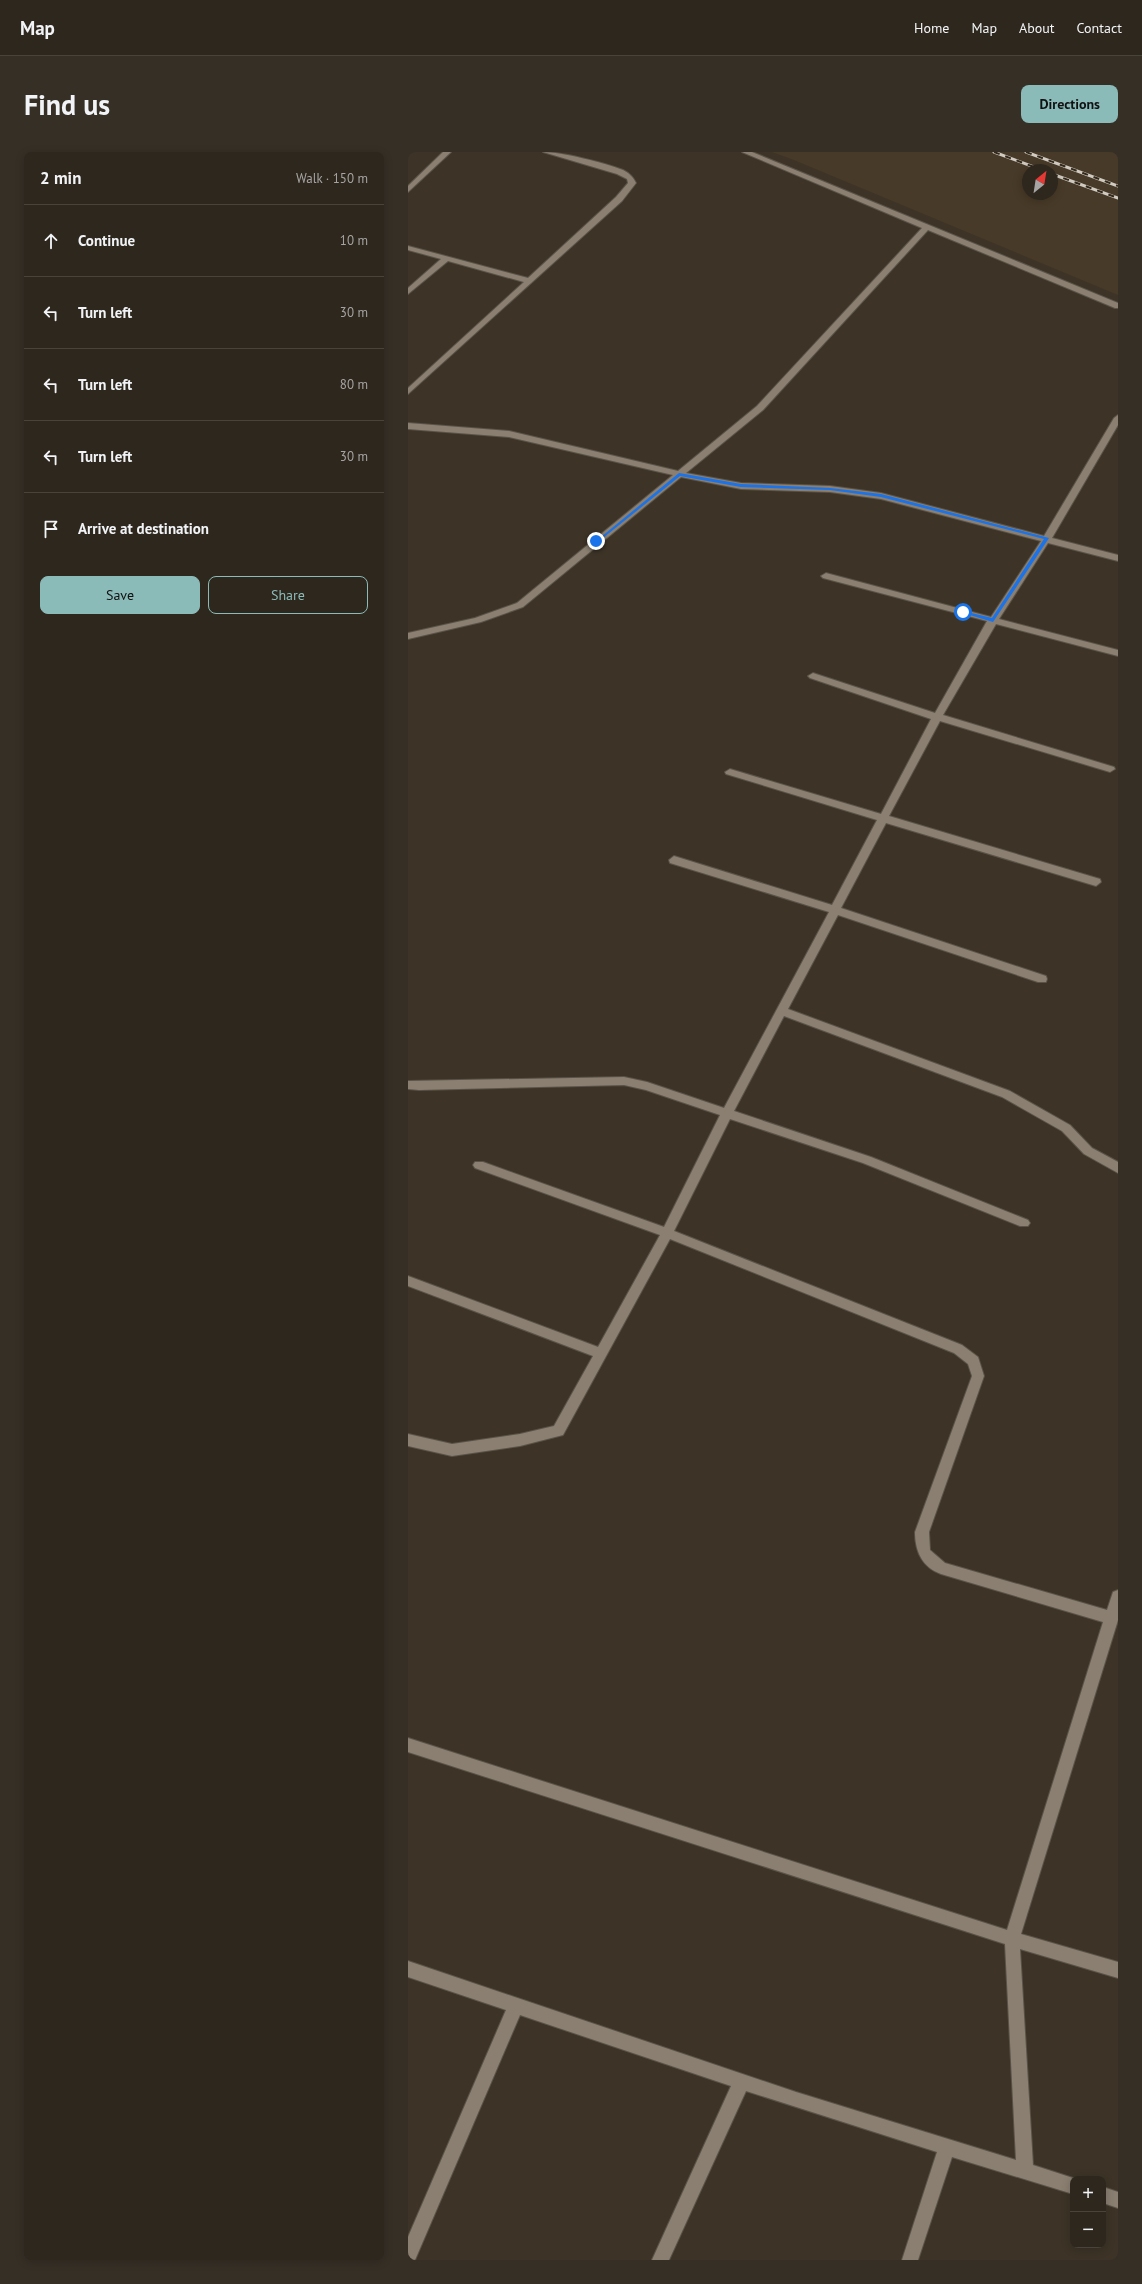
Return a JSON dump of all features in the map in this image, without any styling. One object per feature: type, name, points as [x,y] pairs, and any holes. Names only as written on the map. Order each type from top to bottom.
[{"type":"street","points":[[408,190],[448,152]]},
{"type":"street","points":[[408,392],[619,199],[632,183],[630,178],[620,172],[547,152]]},
{"type":"street","points":[[746,152],[928,226],[1118,306]]},
{"type":"street","points":[[408,636],[478,620],[520,605],[760,408],[928,226]]},
{"type":"street","points":[[408,248],[528,281]]},
{"type":"street","points":[[408,292],[446,259]]},
{"type":"street","points":[[408,1440],[452,1450],[520,1440],[558,1431],[602,1354],[667,1233],[728,1111],[937,716],[993,620],[1047,538],[1118,418]]},
{"type":"street","points":[[408,426],[509,434],[679,474],[741,486],[830,489],[881,496],[1047,538],[1118,558]]},
{"type":"street","points":[[826,576],[1118,653]]},
{"type":"street","points":[[813,676],[937,716],[1110,768]]},
{"type":"street","points":[[730,772],[1096,882]]},
{"type":"street","points":[[674,860],[835,910],[1042,979]]},
{"type":"street","points":[[781,1012],[1006,1094],[1049,1117],[1076,1136],[1088,1151],[1118,1168]]},
{"type":"street","points":[[408,1085],[419,1086],[565,1081],[624,1081],[647,1086],[728,1111],[867,1160],[1024,1223]]},
{"type":"street","points":[[479,1165],[667,1233],[958,1349],[974,1361],[978,1376],[922,1532],[921,1548],[928,1560],[941,1568],[1112,1618]]},
{"type":"street","points":[[408,1281],[602,1354]]},
{"type":"street","points":[[1025,2171],[1012,1940],[1118,1596]]},
{"type":"street","points":[[408,1745],[1012,1940],[1118,1970]]},
{"type":"street","points":[[408,1969],[742,2081],[1070,2185]]},
{"type":"street","points":[[408,2258],[516,2006]]},
{"type":"street","points":[[660,2260],[742,2081]]},
{"type":"street","points":[[910,2260],[947,2147]]},
{"type":"street","points":[[1106,2196],[1118,2200]]},
{"type":"shaded area","points":[[772,152],[1118,152],[1118,295],[794,160]]},
{"type":"railway","points":[[994,152],[1026,164]]},
{"type":"railway","points":[[1026,152],[1118,186]]},
{"type":"railway","points":[[1058,176],[1118,198]]},
{"type":"route","points":[[596,541],[679,474],[741,486],[830,489],[881,496],[1047,538],[993,620],[963,612]]}]
